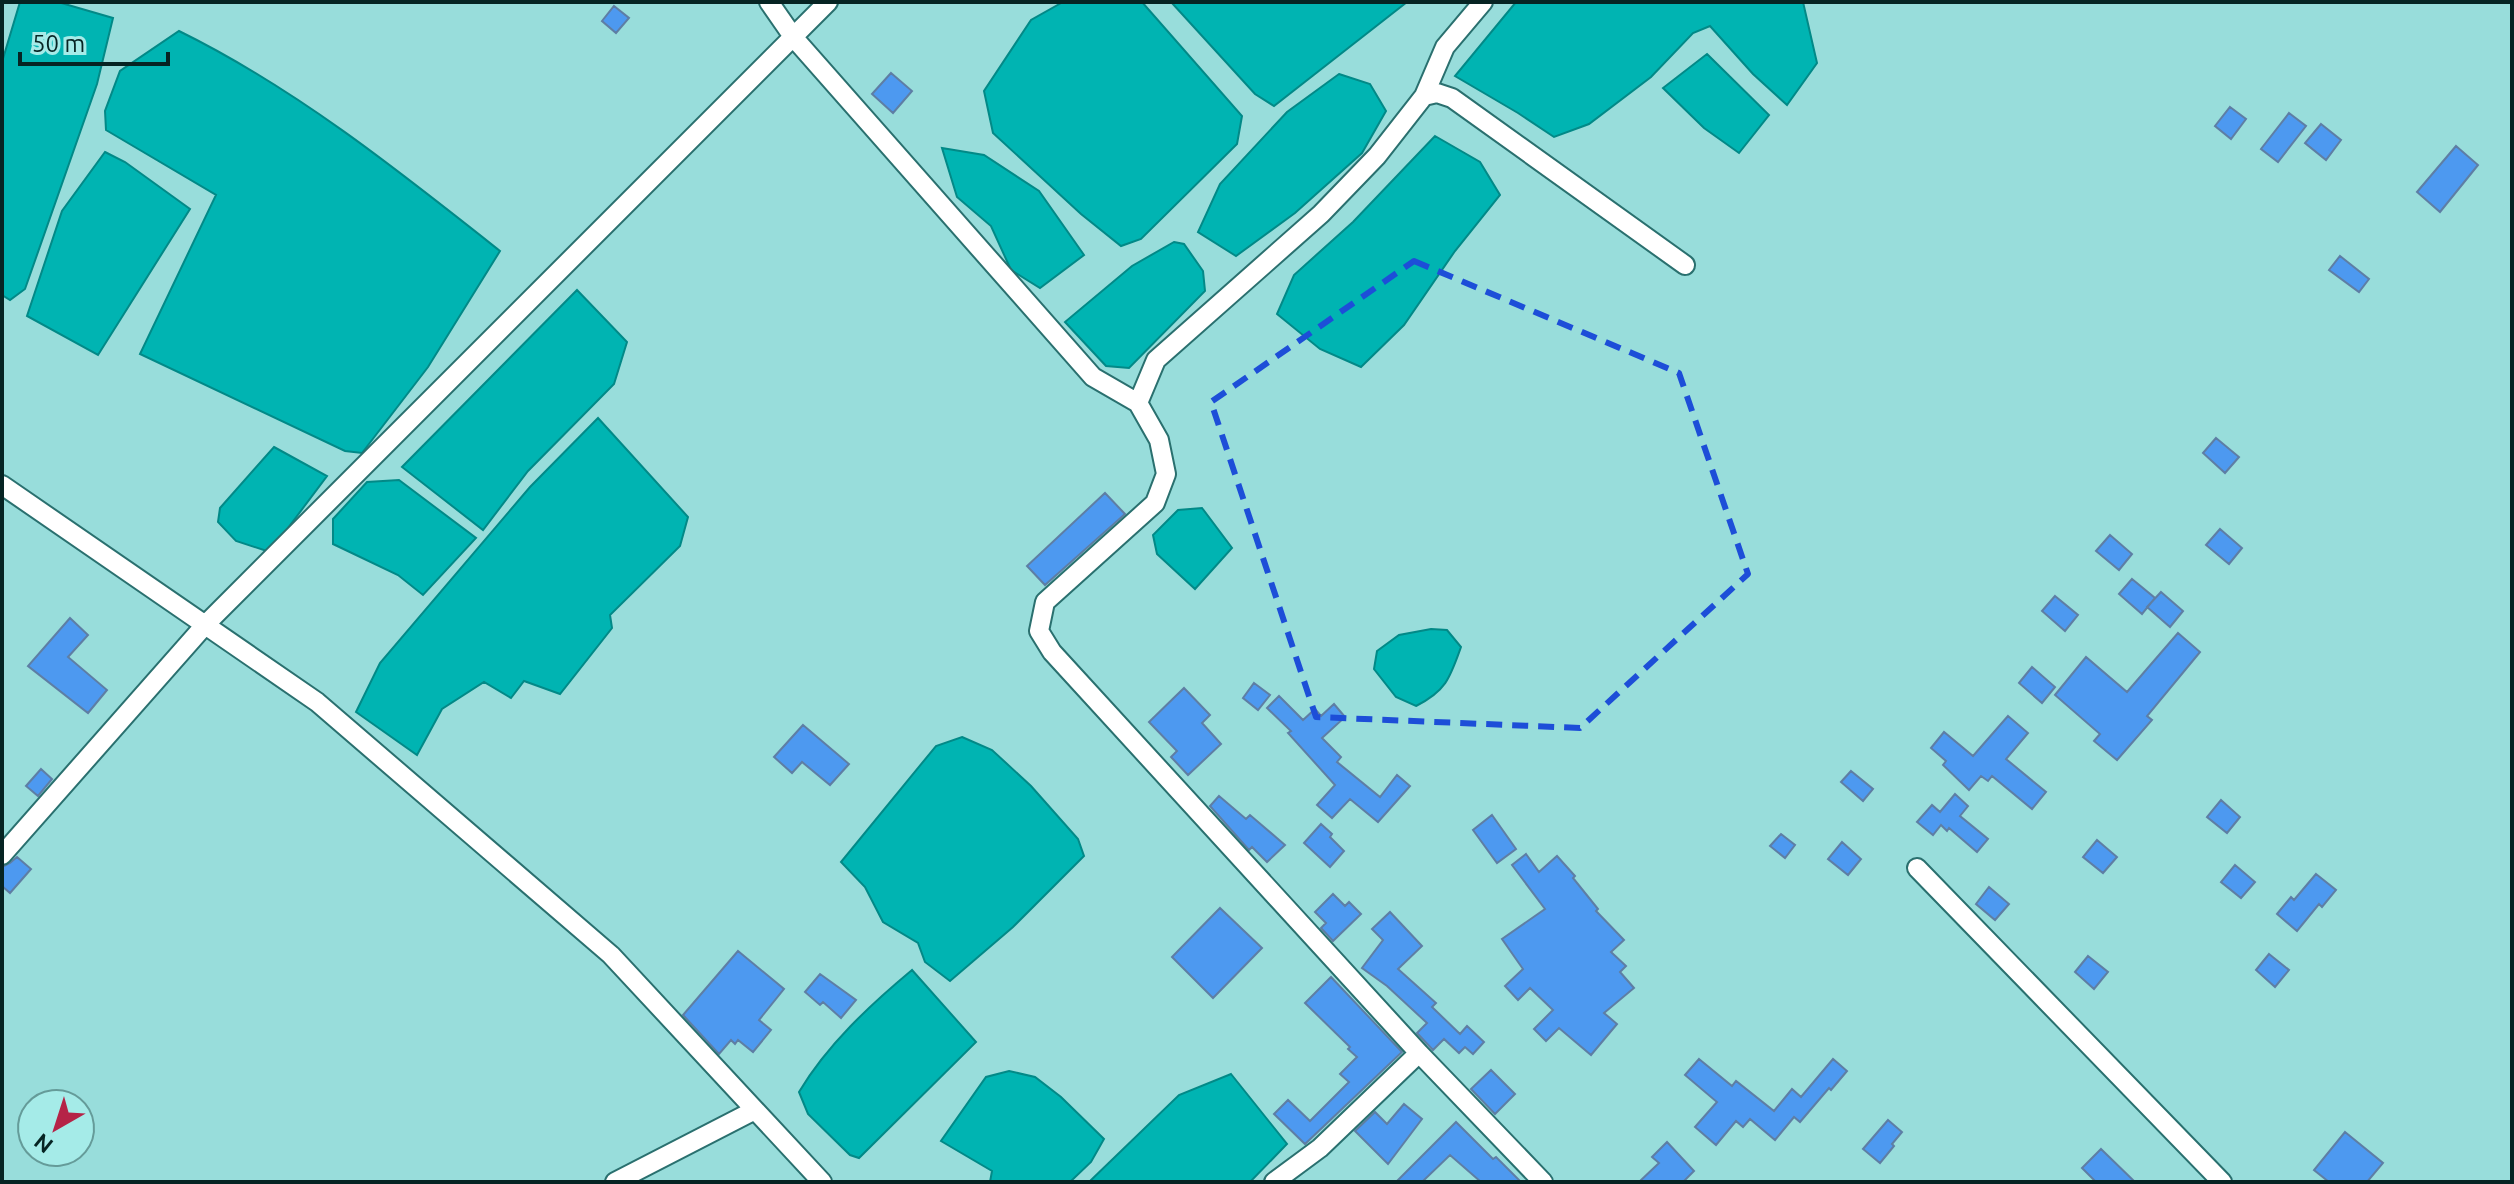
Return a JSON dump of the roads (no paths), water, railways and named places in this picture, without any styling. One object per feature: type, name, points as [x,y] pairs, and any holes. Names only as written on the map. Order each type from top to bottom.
[{"type":"street","points":[[769,2],[794,38],[1093,377],[1138,403],[1159,440],[1166,474],[1155,503],[1045,602],[1039,631],[1052,652],[1419,1053],[1543,1182]]},
{"type":"street","points":[[2,855],[205,625],[828,2]]},
{"type":"street","points":[[1138,403],[1156,360],[1321,214],[1377,156],[1424,96],[1445,47],[1483,2]]},
{"type":"street","points":[[1424,96],[1437,93],[1452,98],[1685,265]]},
{"type":"street","points":[[2,485],[317,702],[611,955],[822,1182]]},
{"type":"street","points":[[1917,868],[2222,1182]]},
{"type":"street","points":[[1274,1182],[1320,1148],[1419,1053]]},
{"type":"street","points":[[615,1182],[755,1110]]},
{"type":"water","points":[[20,2],[58,2],[113,18],[97,84],[25,289],[10,300],[2,295],[2,62]]},
{"type":"water","points":[[1063,2],[1142,2],[1242,116],[1237,144],[1141,239],[1121,246],[1081,214],[993,133],[984,91],[1031,20]]},
{"type":"water","points":[[1171,2],[1407,2],[1274,106],[1255,94]]},
{"type":"water","points":[[1516,2],[1803,2],[1817,63],[1787,105],[1753,74],[1710,26],[1693,33],[1651,77],[1589,124],[1554,137],[1455,76]]},
{"type":"water","points":[[179,31],[264,78],[345,132],[500,251],[428,367],[362,453],[345,451],[140,354],[216,195],[106,130],[105,111],[120,71]]},
{"type":"water","points":[[1707,54],[1769,115],[1739,153],[1704,128],[1663,88]]},
{"type":"water","points":[[1339,74],[1370,84],[1386,111],[1362,153],[1295,213],[1236,256],[1198,232],[1220,184],[1287,112]]},
{"type":"water","points":[[1435,136],[1480,162],[1500,195],[1455,251],[1404,325],[1361,367],[1320,349],[1277,314],[1294,275],[1353,222]]},
{"type":"water","points":[[942,148],[984,155],[1039,191],[1084,255],[1040,288],[1011,270],[991,226],[957,197]]},
{"type":"water","points":[[105,152],[125,162],[190,209],[98,355],[27,316],[62,211]]},
{"type":"water","points":[[1174,242],[1184,244],[1203,271],[1205,291],[1129,368],[1106,366],[1065,322],[1132,266]]},
{"type":"water","points":[[577,290],[627,342],[614,384],[528,471],[483,530],[402,467]]},
{"type":"water","points":[[598,418],[688,517],[680,546],[610,615],[612,628],[560,694],[524,681],[511,698],[484,682],[442,709],[417,755],[356,712],[380,663],[530,487]]},
{"type":"water","points":[[274,447],[327,476],[270,552],[236,541],[218,522],[220,508]]},
{"type":"water","points":[[399,480],[476,538],[423,595],[398,575],[333,544],[333,519],[367,482]]},
{"type":"water","points":[[1202,508],[1232,548],[1195,589],[1157,554],[1153,535],[1178,510]]},
{"type":"water","points":[[1431,629],[1447,630],[1461,647],[1441,689],[1416,706],[1396,697],[1374,669],[1377,651],[1399,635]]},
{"type":"water","points":[[962,737],[992,750],[1031,786],[1078,839],[1084,856],[1013,927],[950,981],[925,962],[918,943],[883,922],[865,887],[841,862],[936,746]]},
{"type":"water","points":[[912,970],[976,1042],[859,1158],[850,1155],[808,1114],[799,1092],[850,1026]]},
{"type":"water","points":[[1009,1071],[1035,1077],[1061,1097],[1104,1139],[1091,1162],[1070,1182],[990,1182],[992,1171],[941,1141],[986,1077]]},
{"type":"water","points":[[1231,1074],[1287,1144],[1250,1182],[1089,1182],[1179,1095]]}]
